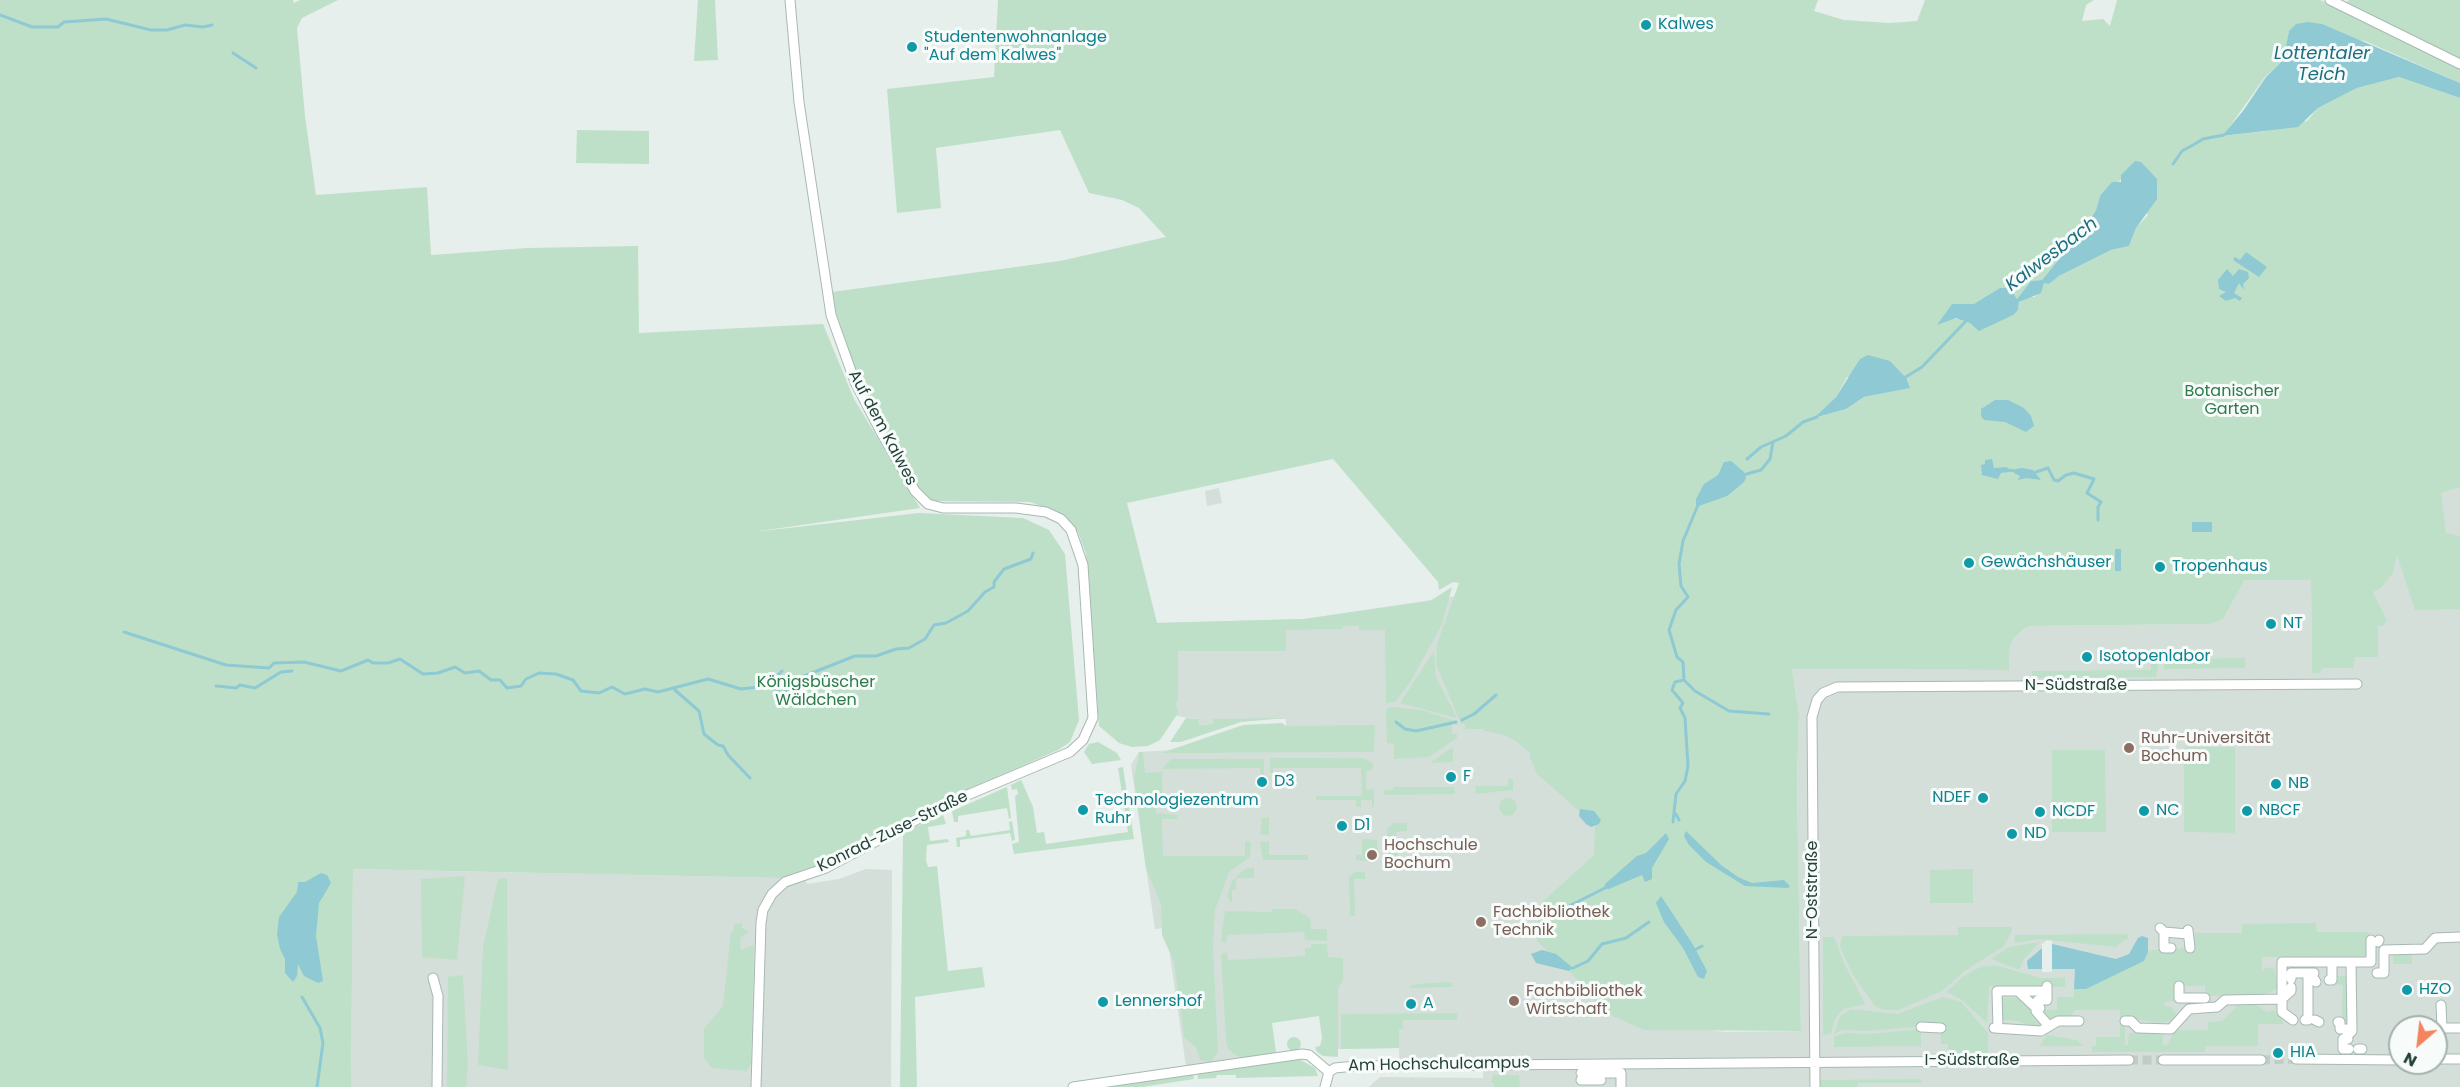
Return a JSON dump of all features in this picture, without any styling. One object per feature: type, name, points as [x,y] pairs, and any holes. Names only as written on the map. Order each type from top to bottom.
[{"type":"street","name":"Auf dem Kalwes","points":[[790,0],[799,102],[831,315],[855,382],[915,491],[928,504],[943,508],[1016,508],[1046,512],[1060,519],[1071,530],[1083,565],[1093,718],[1089,730]]},
{"type":"street","points":[[2330,0],[2460,64]]},
{"type":"street","name":"N-Südstraße","points":[[1812,717],[1817,700],[1829,690],[1838,687],[2357,684]]},
{"type":"street","name":"N-Oststraße","points":[[1812,717],[1815,1087]]},
{"type":"street","name":"Konrad-Zuse-Straße","points":[[756,1087],[761,923],[763,910],[772,894],[785,882],[826,868],[946,804],[1070,752],[1083,740],[1089,730]]},
{"type":"street","points":[[2171,948],[2164,948],[2162,930],[2188,932],[2190,948]]},
{"type":"street","points":[[2378,942],[2425,949],[2435,938],[2460,937]]},
{"type":"street","points":[[2374,968],[2378,942]]},
{"type":"street","points":[[2294,1020],[2282,1012],[2282,962],[2351,962],[2384,973],[2378,942]]},
{"type":"street","points":[[2329,980],[2332,980],[2332,962]]},
{"type":"street","points":[[2338,1022],[2340,1022],[2340,1029],[2352,1042],[2351,962]]},
{"type":"street","points":[[2179,986],[2179,998],[2265,997],[2282,999],[2291,991],[2291,973],[2313,978],[2309,999],[2311,1019]]},
{"type":"street","points":[[433,978],[438,996],[437,1087]]},
{"type":"street","points":[[2048,1025],[2039,1008],[2038,1000],[2047,1000],[2047,988],[2018,991],[1996,989],[1996,1028],[2041,1031],[2048,1025],[2055,1025],[2058,1021],[2079,1021]]},
{"type":"street","points":[[2018,991],[2039,1008]]},
{"type":"street","points":[[2125,1021],[2131,1021],[2138,1028],[2171,1029],[2189,1009],[2217,1007],[2215,999]]},
{"type":"street","points":[[2440,1015],[2441,1005]]},
{"type":"street","points":[[2199,1010],[2199,1020]]},
{"type":"street","points":[[1921,1027],[1937,1030]]},
{"type":"street","name":"Am Hochschulcampus","points":[[1073,1087],[1302,1054],[1309,1056],[1329,1072],[1335,1068],[1355,1066],[1815,1063]]},
{"type":"street","points":[[2295,1059],[2388,1060]]},
{"type":"street","name":"I-Südstraße","points":[[1815,1063],[2129,1060]]},
{"type":"street","points":[[2163,1060],[2261,1060]]},
{"type":"street","points":[[1325,1087],[1325,1079],[1329,1072]]},
{"type":"street","points":[[1583,1078],[1602,1078],[1621,1072],[1622,1081]]},
{"type":"shaded area","name":"Ruhr-Universität Bochum","points":[[2460,392],[2460,1087],[1369,1087],[1380,1077],[1483,1078],[1483,1071],[1400,1070],[1399,1048],[1338,1049],[1326,1046],[1338,959],[1264,970],[1276,1053],[1186,1066],[1166,928],[1155,929],[1131,765],[1139,752],[1191,749],[1286,731],[1286,719],[1213,719],[1214,724],[1198,725],[1198,719],[1176,716],[1175,702],[1152,623],[1304,619],[1491,591],[1584,738],[1626,1020],[1725,1032],[1801,1031],[1797,781],[1799,715],[1792,669],[2009,670],[2010,646],[2014,638],[2025,628],[2032,626],[2211,624],[2223,619],[2245,580],[2311,580],[2312,673],[2323,668],[2354,668],[2355,657],[2378,657],[2378,626],[2387,620],[2373,592],[2396,554]]},
{"type":"shaded area","points":[[1219,488],[1222,503],[1207,506],[1205,491]]},
{"type":"shaded area","points":[[353,869],[780,878],[800,871],[807,884],[839,879],[866,869],[892,870],[891,1087],[351,1087]]},
{"type":"green space","name":"Königsbüscher Wäldchen","points":[[0,0],[293,0],[294,3],[300,0],[338,0],[302,18],[297,28],[305,116],[316,195],[427,187],[431,255],[527,248],[638,246],[639,333],[823,324],[854,399],[920,508],[753,532],[919,513],[1023,518],[1049,530],[1065,554],[1079,720],[1070,742],[1058,750],[919,812],[827,862],[780,878],[353,869],[351,1087],[0,1087]]},
{"type":"green space","points":[[698,0],[715,0],[718,60],[694,61]]},
{"type":"green space","name":"Botanischer Garten","points":[[998,0],[1818,0],[1814,11],[1844,20],[1890,23],[1917,21],[1925,0],[2094,0],[2086,5],[2082,21],[2103,19],[2110,26],[2117,0],[2320,0],[2339,9],[2349,0],[2460,0],[2460,83],[2365,41],[2289,31],[2283,60],[2265,77],[2223,136],[2266,131],[2307,121],[2318,108],[2357,88],[2399,77],[2460,98],[2460,487],[2441,493],[2446,533],[2460,536],[2460,609],[2415,610],[2397,555],[2393,573],[2381,588],[2373,592],[2387,620],[2383,626],[2378,626],[2378,657],[2355,657],[2354,668],[2323,668],[2319,673],[2312,673],[2311,580],[2245,580],[2223,619],[2211,624],[2032,626],[2025,628],[2014,638],[2010,646],[2009,670],[1792,669],[1799,715],[1797,781],[1801,1031],[1644,1030],[1604,1012],[1576,978],[1537,941],[1539,905],[1594,855],[1595,825],[1537,774],[1529,755],[1531,754],[1516,741],[1501,734],[1484,731],[1484,729],[1465,729],[1465,724],[1461,724],[1436,664],[1437,644],[1459,583],[1453,582],[1439,590],[1438,582],[1333,459],[1127,503],[1157,623],[1304,619],[1430,601],[1452,587],[1442,624],[1411,681],[1395,702],[1386,703],[1385,630],[1359,630],[1359,626],[1343,626],[1342,629],[1286,630],[1286,651],[1178,651],[1178,700],[1176,703],[1178,713],[1160,740],[1148,746],[1132,747],[1119,743],[1099,726],[1086,554],[1078,532],[1062,514],[1030,502],[930,501],[918,491],[858,379],[835,309],[832,292],[1060,261],[1166,237],[1139,208],[1122,200],[1089,193],[1060,130],[936,148],[941,208],[897,213],[887,89],[994,77]],"holes":[[[2122,179],[2148,215],[2136,228],[2129,246],[2111,250],[2059,276],[2049,284],[2045,282],[2035,297],[2026,297],[2019,303],[2018,310],[1946,320],[1952,304],[1974,304],[1993,292],[2017,300],[2031,281],[2042,280],[2087,225],[2096,210],[2100,196]],[[1847,377],[1909,388],[1864,397],[1846,409],[1815,418],[1836,397]]]},
{"type":"green space","points":[[577,130],[649,131],[649,164],[576,163]]},
{"type":"green space","points":[[1434,651],[1436,677],[1457,718],[1400,703]]},
{"type":"green space","points":[[2245,658],[2245,668],[2164,669],[2164,659]]},
{"type":"green space","points":[[2151,659],[2159,659],[2156,677],[2032,678],[2032,671],[2151,670]]},
{"type":"green space","points":[[1392,707],[1421,710],[1456,721],[1459,725],[1452,724],[1452,734],[1457,734],[1457,738],[1429,757],[1394,759],[1394,744],[1387,743],[1386,709]]},
{"type":"green space","points":[[1186,718],[1198,719],[1199,725],[1213,724],[1213,719],[1286,718],[1241,722],[1181,742],[1170,742]]},
{"type":"green space","points":[[1282,723],[1286,726],[1375,725],[1374,752],[1161,753],[1243,725]]},
{"type":"green space","points":[[1098,742],[1117,753],[1121,760],[1092,764],[1084,752],[1089,744]]},
{"type":"green space","points":[[1453,747],[1453,762],[1430,763]]},
{"type":"green space","points":[[2184,747],[2235,747],[2235,833],[2184,832]]},
{"type":"green space","points":[[2052,750],[2105,750],[2106,832],[2052,832]]},
{"type":"green space","points":[[1139,752],[1143,752],[1145,773],[1162,772],[1163,803],[1156,803],[1156,813],[1177,815],[1177,819],[1162,819],[1163,856],[1245,856],[1245,841],[1251,842],[1250,857],[1229,872],[1215,910],[1213,948],[1218,1052],[1211,1062],[1200,1060],[1196,1047],[1184,1037],[1174,962],[1162,935],[1161,904],[1146,869],[1134,779]]},
{"type":"green space","points":[[1270,758],[1364,758],[1373,763],[1373,770],[1366,771],[1366,789],[1374,790],[1374,805],[1372,808],[1372,800],[1361,800],[1361,807],[1356,807],[1356,800],[1316,800],[1316,796],[1362,796],[1361,768],[1273,768],[1273,773],[1270,773]]},
{"type":"green space","points":[[1171,759],[1264,759],[1264,774],[1260,774],[1260,768],[1162,769]]},
{"type":"green space","points":[[1123,767],[1134,839],[1014,854],[1012,844],[1019,842],[1015,796],[1018,794],[1017,789],[1012,790],[1011,785],[1021,780],[1033,807],[1037,833],[1044,832],[1046,844],[1128,832],[1118,768]]},
{"type":"green space","points":[[1508,779],[1513,779],[1513,790],[1476,794],[1475,786],[1508,786]]},
{"type":"green space","points":[[1007,787],[1011,818],[1009,819],[1007,808],[958,816],[958,822],[954,822],[952,811]]},
{"type":"green space","points":[[1393,787],[1454,787],[1455,794],[1384,795],[1384,790],[1393,790]]},
{"type":"green space","points":[[1508,798],[1514,801],[1517,807],[1514,813],[1508,816],[1502,813],[1499,807],[1502,801]]},
{"type":"green space","points":[[943,815],[946,824],[928,827],[930,841],[948,839],[949,842],[927,845],[926,860],[928,867],[937,866],[948,971],[982,967],[985,987],[915,997],[917,1087],[900,1087],[903,836],[905,831]]},
{"type":"green space","points":[[1262,818],[1269,818],[1269,835],[1260,834]]},
{"type":"green space","points":[[1012,821],[1015,840],[1012,841],[1010,833],[960,840],[960,847],[957,847],[956,838],[966,836],[966,830],[969,830],[971,836],[1010,830],[1009,822]]},
{"type":"green space","points":[[1394,823],[1407,823],[1407,831],[1396,832],[1398,862],[1390,862],[1387,829]]},
{"type":"green space","points":[[1362,839],[1377,840],[1378,852],[1368,861],[1356,860],[1356,855],[1362,855]]},
{"type":"green space","points":[[1260,842],[1269,842],[1269,855],[1308,855],[1308,860],[1263,860]]},
{"type":"green space","points":[[1254,867],[1254,878],[1236,878],[1236,890],[1232,890],[1232,902],[1230,902],[1227,896],[1232,881],[1245,869]]},
{"type":"green space","points":[[1973,869],[1973,903],[1930,903],[1930,870]]},
{"type":"green space","points":[[1355,872],[1365,872],[1365,879],[1354,879],[1355,916],[1350,916],[1349,877]]},
{"type":"green space","points":[[465,876],[457,960],[422,957],[421,879]]},
{"type":"green space","points":[[507,878],[508,1070],[478,1065],[483,947],[498,879]]},
{"type":"green space","points":[[1272,909],[1295,909],[1310,918],[1311,929],[1327,929],[1327,941],[1305,940],[1304,932],[1227,935],[1226,943],[1221,941],[1225,911],[1271,912]]},
{"type":"green space","points":[[742,923],[742,928],[749,932],[740,938],[741,950],[754,945],[751,1064],[746,1071],[712,1068],[704,1058],[704,1029],[723,1006],[731,931],[734,931],[734,924]]},
{"type":"green space","points":[[2316,923],[2317,932],[2369,932],[2369,956],[2262,957],[2262,972],[2266,967],[2275,969],[2277,987],[2274,991],[2261,995],[2205,996],[2205,986],[2175,986],[2175,1001],[2164,1002],[2165,1006],[2171,1007],[2176,1013],[2171,1021],[2158,1023],[2125,1017],[2125,1045],[2128,1045],[2129,1033],[2163,1033],[2163,1045],[2167,1045],[2174,1032],[2208,1030],[2208,1022],[2222,1021],[2238,1005],[2253,1002],[2266,1012],[2273,1010],[2283,1018],[2283,1024],[2258,1024],[2258,1046],[2205,1046],[2205,1052],[2092,1052],[2092,1046],[2096,1046],[2096,1037],[2120,1037],[2120,1010],[2075,1010],[2070,1017],[2048,1020],[2039,1010],[2057,1010],[2057,997],[2074,997],[2074,989],[2086,989],[2144,961],[2148,952],[2152,950],[2194,948],[2195,933],[2242,933],[2242,924]]},
{"type":"green space","points":[[1958,927],[2012,927],[2012,931],[2003,947],[1966,970],[1942,991],[1899,1010],[1884,1010],[1875,1006],[1853,975],[1840,947],[1842,936],[1958,935]]},
{"type":"green space","points":[[2128,934],[2128,938],[2115,947],[2040,939],[2014,943],[2015,935]]},
{"type":"green space","points":[[1823,937],[1834,937],[1844,963],[1865,1004],[1843,1009],[1835,1019],[1831,1034],[1823,1035]]},
{"type":"green space","points":[[2040,942],[2024,959],[2019,970],[1991,959],[2009,947]]},
{"type":"green space","points":[[1311,944],[1327,944],[1328,957],[1343,958],[1343,981],[1338,987],[1338,1057],[1323,1056],[1317,1052],[1315,1047],[1320,1046],[1322,1038],[1319,1016],[1272,1023],[1276,1053],[1242,1058],[1236,1055],[1228,1049],[1226,1041],[1221,955],[1227,952],[1228,960],[1305,956],[1305,948],[1311,948]]},
{"type":"green space","points":[[2393,953],[2412,953],[2412,964],[2393,964]]},
{"type":"green space","points":[[1982,966],[1998,966],[2041,978],[2065,978],[2065,987],[1989,986],[1987,1023],[1962,1000],[1947,992],[1962,977]]},
{"type":"green space","points":[[463,975],[468,1066],[466,1087],[447,1087],[448,977]]},
{"type":"green space","points":[[2334,976],[2348,976],[2349,1027],[2341,1027],[2343,985],[2334,984]]},
{"type":"green space","points":[[1451,982],[1453,987],[1410,988],[1412,985]]},
{"type":"green space","points":[[1943,997],[1961,1002],[1988,1033],[1988,1055],[1948,1056],[1948,1044],[1941,1044],[1940,1025],[1868,1031],[1843,1030],[1834,1034],[1840,1016],[1851,1009],[1897,1014]]},
{"type":"green space","points":[[2001,998],[2023,998],[2041,1025],[2033,1027],[2018,1021],[2002,1020]]},
{"type":"green space","points":[[1457,1013],[1457,1020],[1403,1020],[1403,1029],[1399,1029],[1399,1048],[1341,1049],[1341,1014]]},
{"type":"green space","points":[[1921,1029],[1921,1046],[1834,1047],[1834,1037],[1844,1033],[1870,1034]]},
{"type":"green space","points":[[2047,1035],[2077,1040],[2083,1046],[2040,1046]]},
{"type":"green space","points":[[1291,1037],[1297,1037],[1301,1044],[1297,1051],[1291,1051],[1287,1047],[1287,1041]]},
{"type":"green space","points":[[1299,1059],[1315,1068],[1318,1076],[1236,1078],[1236,1075],[1217,1075],[1216,1078],[1198,1079],[1197,1072]]},
{"type":"green space","points":[[1193,1073],[1194,1079],[1142,1087],[1100,1087]]},
{"type":"green space","points":[[1493,1075],[1519,1075],[1520,1087],[1494,1087],[1494,1083],[1491,1083]]},
{"type":"green space","points":[[1921,1079],[1922,1083],[1858,1083],[1857,1087],[1820,1087],[1820,1080]]},
{"type":"water","name":"Lottentaler Teich","points":[[2307,22],[2322,24],[2460,83],[2460,98],[2399,77],[2357,88],[2318,108],[2298,127],[2222,136],[2243,111],[2266,77],[2283,60],[2289,31],[2296,24]]},
{"type":"water","points":[[2135,161],[2141,162],[2157,179],[2157,199],[2136,228],[2129,246],[2111,250],[2059,276],[2049,284],[2044,283],[2041,293],[2019,302],[2018,310],[2013,315],[1979,331],[1970,323],[1956,318],[1937,325],[1952,304],[1974,304],[2000,288],[2009,288],[2017,299],[2031,281],[2042,280],[2087,225],[2096,210],[2100,196],[2112,182],[2121,182],[2121,175]]},
{"type":"water","points":[[2246,252],[2267,267],[2259,277],[2233,260],[2235,257],[2240,260]]},
{"type":"water","points":[[2227,269],[2233,276],[2239,269],[2248,272],[2249,278],[2243,284],[2244,290],[2239,283],[2234,293],[2242,298],[2240,301],[2235,298],[2226,301],[2219,296],[2226,292],[2219,289],[2218,280]]},
{"type":"water","points":[[1868,355],[1890,361],[1906,378],[1910,388],[1864,397],[1846,409],[1814,418],[1836,397],[1860,359]]},
{"type":"water","points":[[1995,400],[2008,400],[2024,408],[2031,416],[2034,426],[2026,432],[2005,422],[1984,420],[1981,416],[1981,409]]},
{"type":"water","points":[[1992,459],[1994,468],[2007,467],[2009,472],[2001,473],[1998,479],[1982,475],[1981,465],[1985,464],[1985,460]]},
{"type":"water","points":[[1731,461],[1744,472],[1746,478],[1744,482],[1727,496],[1696,507],[1696,499],[1704,484],[1718,475],[1724,462]]},
{"type":"water","points":[[2016,469],[2033,470],[2041,480],[2026,478],[2018,480],[2020,476],[2014,473]]},
{"type":"water","points":[[2192,522],[2212,522],[2212,532],[2192,532]]},
{"type":"water","points":[[2115,549],[2121,549],[2121,571],[2115,571]]},
{"type":"water","points":[[1580,809],[1594,811],[1601,820],[1599,824],[1591,827],[1586,824],[1579,816]]},
{"type":"water","points":[[1686,831],[1721,865],[1738,877],[1752,883],[1784,880],[1790,886],[1788,888],[1745,886],[1706,862],[1689,845],[1684,836]]},
{"type":"water","points":[[1666,833],[1669,839],[1652,868],[1652,879],[1645,882],[1642,875],[1609,889],[1604,888],[1605,884],[1637,856],[1646,853]]},
{"type":"water","points":[[321,873],[327,875],[331,883],[319,903],[316,936],[323,981],[318,983],[304,976],[298,964],[297,976],[293,982],[285,973],[285,959],[277,934],[279,917],[297,892],[298,882],[305,882]]},
{"type":"water","points":[[1661,896],[1692,943],[1707,971],[1704,979],[1698,977],[1683,948],[1664,922],[1656,903]]},
{"type":"water","points":[[2142,936],[2148,938],[2148,952],[2144,961],[2086,989],[2074,989],[2075,969],[2028,969],[2027,961],[2048,943],[2116,959],[2129,954],[2138,938]]},
{"type":"water","points":[[1542,950],[1556,954],[1573,968],[1569,971],[1536,963],[1531,954]]},
{"type":"pier","points":[[2047,940],[2052,941],[2052,972],[2042,972],[2042,944]]},
{"type":"waterway","points":[[0,15],[32,27],[58,27],[64,22],[106,19],[151,30],[167,30],[185,25],[203,27],[212,25]]},
{"type":"waterway","points":[[233,53],[256,68]]},
{"type":"waterway","name":"Kalwesbach","points":[[2173,164],[2182,151],[2203,139],[2224,135]]},
{"type":"waterway","name":"Kalwesbach","points":[[1904,378],[1922,367],[1967,320]]},
{"type":"waterway","name":"Kalwesbach","points":[[1747,459],[1761,447],[1786,436],[1803,422],[1817,417]]},
{"type":"waterway","name":"Kalwesbach","points":[[1743,475],[1761,470],[1770,459],[1773,442]]},
{"type":"waterway","points":[[2036,472],[2048,468],[2054,480],[2058,481],[2074,473],[2094,479],[2087,493],[2101,502],[2098,507],[2098,520]]},
{"type":"waterway","points":[[2008,470],[2015,471]]},
{"type":"waterway","name":"Kalwesbach","points":[[1673,822],[1676,794],[1685,781],[1688,766],[1685,718],[1680,708],[1683,703],[1672,690],[1675,682],[1684,680],[1683,662],[1677,657],[1669,630],[1676,610],[1688,597],[1681,586],[1679,564],[1683,541],[1698,505]]},
{"type":"waterway","points":[[124,632],[226,665],[269,668],[274,663],[304,662],[341,671],[368,660],[373,663],[388,663],[400,659],[423,674],[438,673],[455,667],[465,673],[479,671],[491,680],[500,680],[507,688],[521,686],[526,679],[539,673],[556,674],[573,680],[581,691],[599,693],[612,687],[625,694],[645,689],[658,692],[708,679],[741,689],[767,686],[777,689],[782,695],[799,678],[855,656],[876,656],[896,649],[909,648],[925,639],[934,625],[946,623],[968,611],[985,592],[994,587],[994,582],[1004,569],[1031,559],[1033,553]]},
{"type":"waterway","points":[[216,686],[236,688],[240,685],[255,688],[281,672],[292,671]]},
{"type":"waterway","points":[[767,686],[782,671]]},
{"type":"waterway","points":[[1684,680],[1695,691],[1729,711],[1769,714]]},
{"type":"waterway","points":[[675,690],[699,711],[704,734],[718,745],[723,746],[728,755],[750,778]]},
{"type":"waterway","points":[[1462,720],[1474,714],[1496,695]]},
{"type":"waterway","points":[[1396,722],[1405,729],[1416,731],[1456,722]]},
{"type":"waterway","name":"Kalwesbach","points":[[1676,814],[1679,820]]},
{"type":"waterway","name":"Kalwesbach","points":[[1547,917],[1607,887]]},
{"type":"waterway","points":[[1573,968],[1588,961],[1602,944],[1626,938],[1649,922]]},
{"type":"waterway","points":[[1693,951],[1702,946]]},
{"type":"waterway","points":[[302,997],[320,1028],[323,1043],[317,1087]]},
{"type":"tunnel","points":[[2261,1060],[2296,1059]]},
{"type":"tunnel","points":[[2129,1060],[2163,1060]]},
{"type":"place","name":"Kalwes","points":[[1646,25]]},
{"type":"place","name":"Studentenwohnanlage \"Auf dem Kalwes\"","points":[[912,47]]},
{"type":"place","name":"Gewächshäuser","points":[[1969,563]]},
{"type":"place","name":"Tropenhaus","points":[[2160,567]]},
{"type":"place","name":"NT","points":[[2271,624]]},
{"type":"place","name":"Isotopenlabor","points":[[2087,657]]},
{"type":"place","name":"Ruhr-Universität Bochum","points":[[2129,748]]},
{"type":"place","name":"F","points":[[1451,777]]},
{"type":"place","name":"D3","points":[[1262,782]]},
{"type":"place","name":"NB","points":[[2276,784]]},
{"type":"place","name":"NDEF","points":[[1983,798]]},
{"type":"place","name":"Technologiezentrum Ruhr","points":[[1083,810]]},
{"type":"place","name":"NC","points":[[2144,811]]},
{"type":"place","name":"NBCF","points":[[2247,811]]},
{"type":"place","name":"NCDF","points":[[2040,812]]},
{"type":"place","name":"D1","points":[[1342,826]]},
{"type":"place","name":"ND","points":[[2012,834]]},
{"type":"place","name":"Hochschule Bochum","points":[[1372,855]]},
{"type":"place","name":"Fachbibliothek Technik","points":[[1481,922]]},
{"type":"place","name":"HZO","points":[[2407,990]]},
{"type":"place","name":"Fachbibliothek Wirtschaft","points":[[1514,1001]]},
{"type":"place","name":"Lennershof","points":[[1103,1002]]},
{"type":"place","name":"A","points":[[1411,1004]]},
{"type":"place","name":"HIA","points":[[2278,1053]]}]
